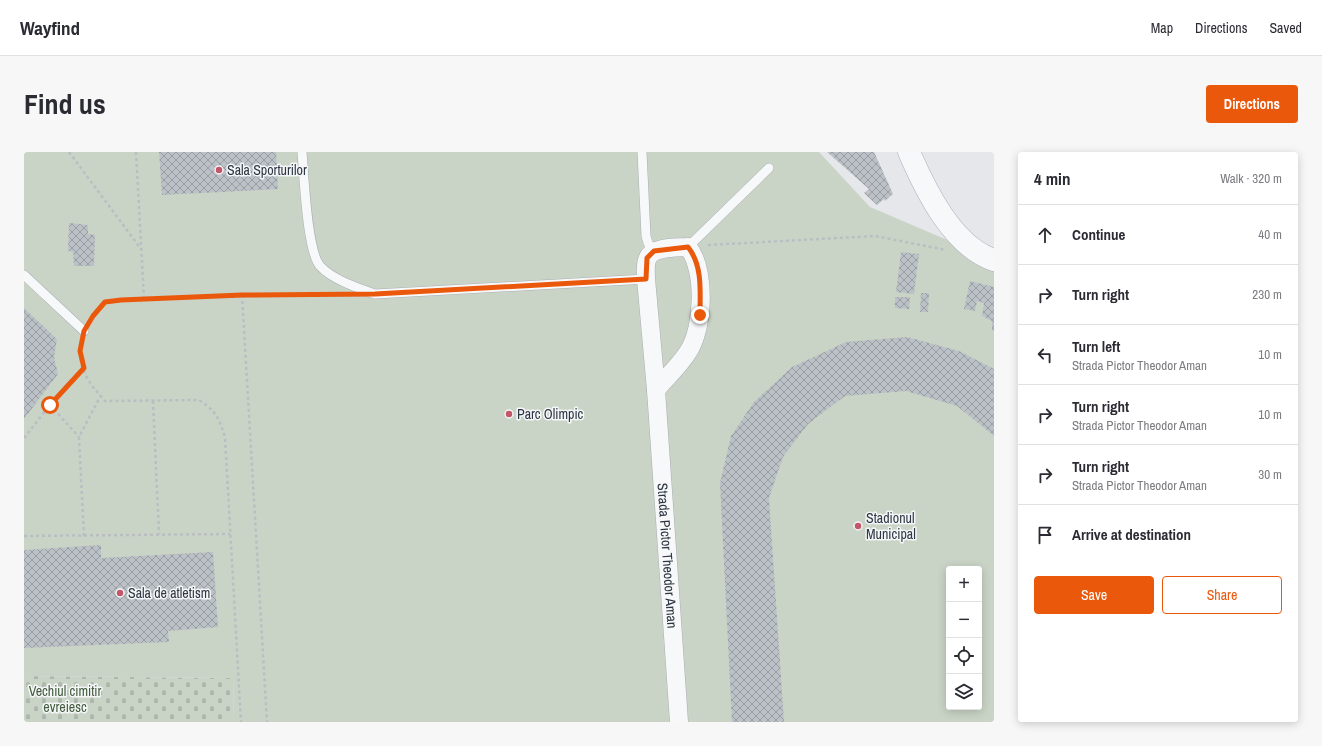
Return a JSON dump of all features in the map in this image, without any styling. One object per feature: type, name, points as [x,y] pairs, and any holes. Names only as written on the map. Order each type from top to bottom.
[{"type":"street","points":[[909,152],[935,206],[949,226],[966,243],[994,260]]},
{"type":"street","points":[[654,251],[688,247],[696,259],[700,287],[698,329],[688,352],[656,390]]},
{"type":"street","name":"Strada Pictor Theodor Aman","points":[[654,251],[647,258],[646,279],[656,390],[679,722]]},
{"type":"lane","points":[[302,152],[310,237],[320,266],[345,283],[375,294],[646,279]]},
{"type":"lane","points":[[642,152],[646,236],[648,243],[654,251]]},
{"type":"lane","points":[[688,247],[769,168]]},
{"type":"lane","points":[[24,275],[84,331]]},
{"type":"path","points":[[69,152],[142,250]]},
{"type":"path","points":[[136,152],[144,298]]},
{"type":"path","points":[[688,247],[875,236],[951,251]]},
{"type":"path","points":[[241,722],[225,437],[218,418],[209,407],[198,400],[105,401],[86,378],[80,351],[84,331],[93,316],[105,302],[144,298],[344,294]]},
{"type":"path","points":[[242,295],[266,722]]},
{"type":"path","points":[[24,438],[50,405],[84,368]]},
{"type":"path","points":[[84,536],[79,437],[101,396]]},
{"type":"path","points":[[153,401],[159,534]]},
{"type":"path","points":[[50,405],[79,437]]},
{"type":"path","points":[[24,536],[230,534]]},
{"type":"green space","name":"Parc Olimpic","points":[[24,152],[819,152],[870,207],[994,260],[994,722],[234,722],[233,678],[24,676]]},
{"type":"green space","name":"Vechiul cimitir evreiesc","points":[[24,676],[233,678],[234,722],[24,722]]},
{"type":"building","name":"Sala Sporturilor","points":[[159,152],[276,152],[278,189],[162,195]]},
{"type":"building","points":[[827,152],[874,152],[893,194],[885,201],[884,199],[877,205],[864,193],[869,189]]},
{"type":"building","points":[[69,223],[88,225],[88,234],[95,235],[94,266],[74,266],[73,252],[68,251]]},
{"type":"building","points":[[901,252],[919,254],[914,294],[896,292]]},
{"type":"building","points":[[970,281],[994,287],[994,331],[992,330],[992,321],[982,316],[984,303],[977,301],[975,311],[964,309]]},
{"type":"building","points":[[921,293],[929,293],[928,312],[920,312]]},
{"type":"building","points":[[895,297],[910,297],[909,309],[895,308]]},
{"type":"building","points":[[24,308],[57,339],[54,357],[58,374],[24,419]]},
{"type":"building","points":[[907,337],[959,351],[994,369],[994,436],[957,406],[906,391],[845,396],[808,424],[783,457],[769,498],[784,722],[732,722],[720,483],[731,436],[754,402],[792,367],[846,342]]},
{"type":"building","name":"Sala de atletism","points":[[101,545],[101,558],[213,552],[218,627],[168,631],[169,642],[24,648],[24,550]]},
{"type":"place","name":"Sala Sporturilor","points":[[219,170]]},
{"type":"place","name":"Parc Olimpic","points":[[509,414]]},
{"type":"place","name":"Stadionul Municipal","points":[[858,526]]},
{"type":"place","name":"Sala de atletism","points":[[120,593]]},
{"type":"route","points":[[50,405],[84,368],[80,351],[84,331],[93,316],[105,302],[144,298],[242,295],[375,294],[646,279],[646,262],[650,254],[654,251],[688,247],[696,259],[700,287],[700,315]]}]
